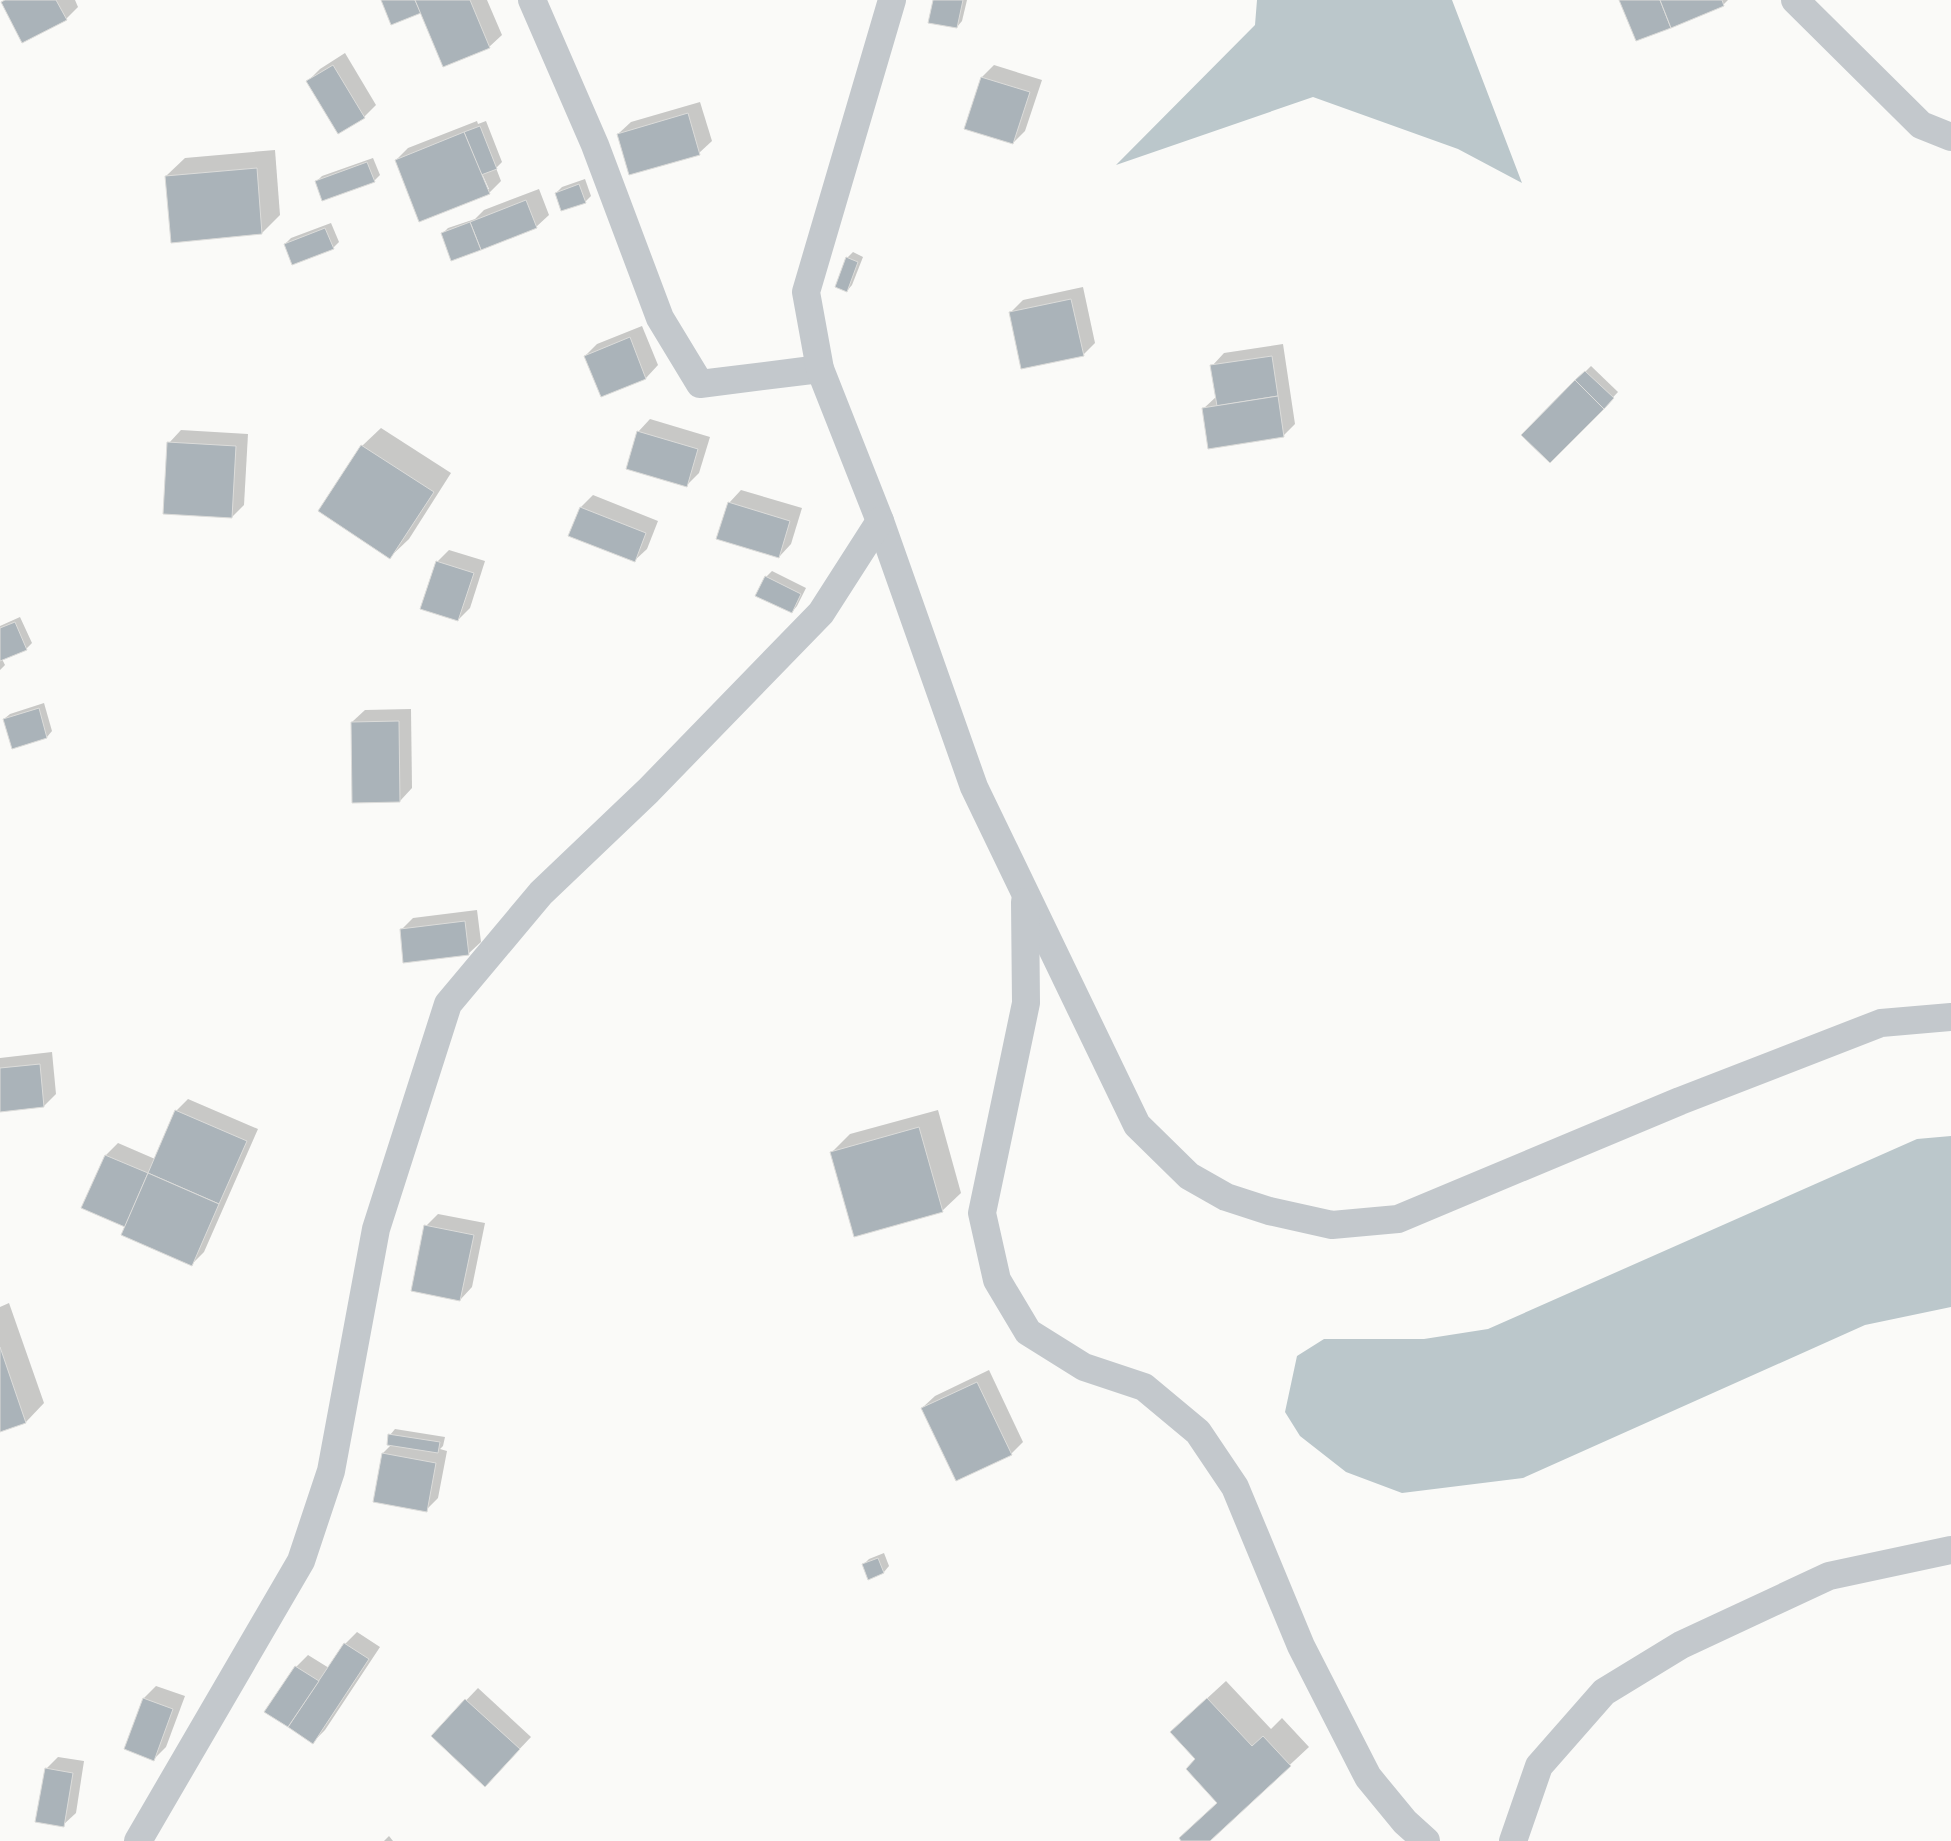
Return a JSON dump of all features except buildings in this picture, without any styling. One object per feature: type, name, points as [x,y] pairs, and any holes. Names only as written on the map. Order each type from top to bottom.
[{"type":"street","points":[[532,0],[595,145],[660,318],[700,384],[820,369]]},
{"type":"street","points":[[892,0],[806,292],[820,369],[880,521],[974,787],[1137,1125],[1190,1176],[1226,1197],[1269,1211],[1332,1225],[1398,1219],[1680,1101],[1881,1023],[1951,1017]]},
{"type":"street","points":[[1795,0],[1920,125],[1951,137]]},
{"type":"street","points":[[138,1841],[300,1561],[331,1471],[376,1229],[448,1004],[541,893],[648,791],[821,613],[880,521]]},
{"type":"street","points":[[1025,894],[1026,1003],[982,1213],[997,1280],[1028,1332],[1084,1367],[1144,1386],[1198,1432],[1235,1487],[1301,1646],[1368,1777],[1405,1822],[1426,1841]]},
{"type":"street","points":[[1513,1841],[1539,1766],[1604,1692],[1681,1645],[1829,1576],[1951,1550]]},
{"type":"shaded area","points":[[1257,0],[1452,0],[1522,183],[1458,149],[1313,97],[1116,165],[1255,25]]},
{"type":"shaded area","points":[[1951,1136],[1951,1307],[1865,1325],[1523,1478],[1402,1493],[1346,1472],[1300,1436],[1285,1412],[1297,1356],[1324,1339],[1424,1339],[1488,1329],[1917,1139]]}]
